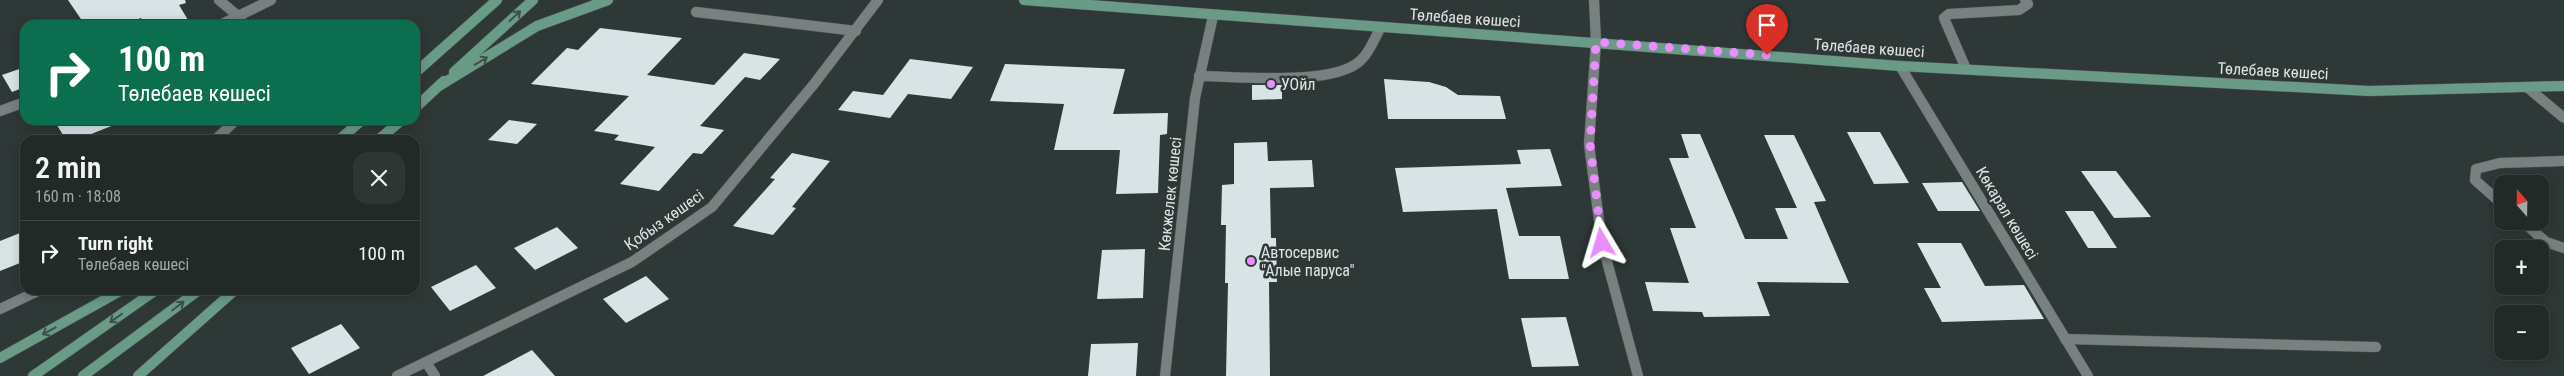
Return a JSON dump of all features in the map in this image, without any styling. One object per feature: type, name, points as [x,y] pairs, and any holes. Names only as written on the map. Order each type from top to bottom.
[{"type":"street","points":[[219,0],[240,20]]},
{"type":"street","points":[[230,20],[271,0]]},
{"type":"street","points":[[420,69],[497,0]]},
{"type":"street","points":[[420,103],[532,0]]},
{"type":"street","points":[[439,86],[537,26],[608,0]]},
{"type":"street","name":"Қобыз көшесі","points":[[397,376],[632,262],[712,207],[856,31],[878,0]]},
{"type":"street","name":"Төлебаев көшесі","points":[[1024,0],[1213,16],[1596,42],[1900,66],[2369,91],[2564,86]]},
{"type":"street","points":[[1594,0],[1596,42],[1590,144],[1602,243],[1638,376]]},
{"type":"street","points":[[1966,69],[1944,18],[1949,14],[2018,10],[2028,4],[2025,0]]},
{"type":"street","points":[[696,12],[856,31]]},
{"type":"street","name":"Көкжелек көшесі","points":[[1165,376],[1195,98],[1213,16]]},
{"type":"street","points":[[1199,76],[1322,78],[1345,71],[1362,60],[1381,28]]},
{"type":"street","name":"Көкарал көшесі","points":[[1900,66],[2088,376]]},
{"type":"street","points":[[2528,88],[2564,118]]},
{"type":"street","points":[[0,111],[20,104]]},
{"type":"street","points":[[220,135],[231,125]]},
{"type":"street","points":[[345,135],[356,125]]},
{"type":"street","points":[[384,135],[396,125]]},
{"type":"street","points":[[390,135],[398,125]]},
{"type":"street","points":[[2494,197],[2475,180],[2476,169],[2500,163],[2564,161]]},
{"type":"street","points":[[2532,230],[2546,242],[2564,248]]},
{"type":"street","points":[[0,309],[29,295]]},
{"type":"street","points":[[0,358],[113,295]]},
{"type":"street","points":[[32,376],[149,295]]},
{"type":"street","points":[[83,376],[192,295]]},
{"type":"street","points":[[138,376],[230,295]]},
{"type":"street","points":[[2065,338],[2376,348]]},
{"type":"street","points":[[426,362],[435,376]]},
{"type":"building","points":[[68,0],[185,0],[186,3],[179,5],[188,20],[142,20],[141,18],[136,20],[82,20]]},
{"type":"building","points":[[600,28],[682,38],[647,75],[714,85],[744,53],[780,59],[760,80],[745,77],[700,126],[724,130],[702,154],[693,153],[659,191],[620,184],[655,147],[614,140],[619,135],[594,131],[629,96],[531,84],[567,48],[578,50]]},
{"type":"building","points":[[910,59],[973,67],[951,99],[908,94],[890,118],[838,110],[853,91],[883,95]]},
{"type":"building","points":[[1005,64],[1125,69],[1113,114],[1168,113],[1167,134],[1160,135],[1158,193],[1116,194],[1120,150],[1054,150],[1064,104],[990,101]]},
{"type":"building","points":[[20,69],[20,89],[12,92],[2,75]]},
{"type":"building","points":[[1384,79],[1429,82],[1446,87],[1458,95],[1500,96],[1506,119],[1388,119]]},
{"type":"building","points":[[1252,85],[1282,85],[1282,99],[1252,100]]},
{"type":"building","points":[[509,120],[537,124],[517,144],[488,140]]},
{"type":"building","points":[[57,125],[114,125],[89,135],[63,135]]},
{"type":"building","points":[[1847,132],[1880,132],[1909,183],[1874,184]]},
{"type":"building","points":[[1681,134],[1700,134],[1745,239],[1788,239],[1775,208],[1797,208],[1764,135],[1794,135],[1826,201],[1814,202],[1849,283],[1757,282],[1770,316],[1704,317],[1702,312],[1653,311],[1645,282],[1689,283],[1670,228],[1696,228],[1669,158],[1689,158]]},
{"type":"building","points":[[1267,142],[1268,161],[1312,160],[1314,187],[1270,188],[1271,238],[1276,238],[1277,282],[1269,282],[1270,376],[1226,376],[1228,283],[1225,283],[1226,225],[1221,225],[1222,185],[1234,184],[1234,143]]},
{"type":"building","points":[[1550,149],[1562,186],[1506,188],[1519,236],[1560,236],[1569,279],[1509,279],[1497,209],[1403,212],[1395,168],[1521,164],[1517,150]]},
{"type":"building","points":[[792,153],[830,161],[792,207],[796,208],[773,235],[733,226],[775,179],[770,178]]},
{"type":"building","points":[[2081,171],[2116,171],[2151,217],[2114,218]]},
{"type":"building","points":[[1962,182],[1980,211],[1938,211],[1922,183]]},
{"type":"building","points":[[2065,211],[2093,211],[2117,248],[2088,248]]},
{"type":"building","points":[[557,227],[578,248],[535,270],[514,248]]},
{"type":"building","points":[[20,233],[20,263],[0,271],[0,241]]},
{"type":"building","points":[[1917,243],[1961,243],[1985,286],[2024,285],[2044,319],[1942,322],[1924,288],[1941,288]]},
{"type":"building","points":[[1145,249],[1143,298],[1097,299],[1102,250]]},
{"type":"building","points":[[476,265],[496,288],[450,311],[431,287]]},
{"type":"building","points":[[646,276],[669,299],[626,323],[603,299]]},
{"type":"building","points":[[1566,317],[1579,366],[1532,367],[1521,318]]},
{"type":"building","points":[[341,324],[360,348],[309,374],[291,348]]},
{"type":"building","points":[[1138,343],[1136,376],[1088,376],[1091,344]]},
{"type":"building","points":[[532,350],[555,376],[483,376]]},
{"type":"place","name":"УОйл","points":[[1271,84]]},
{"type":"place","name":"Автосервис \"Алые паруса\"","points":[[1251,261]]},
{"type":"route","points":[[1602,243],[1590,144],[1596,42],[1767,55]]}]
